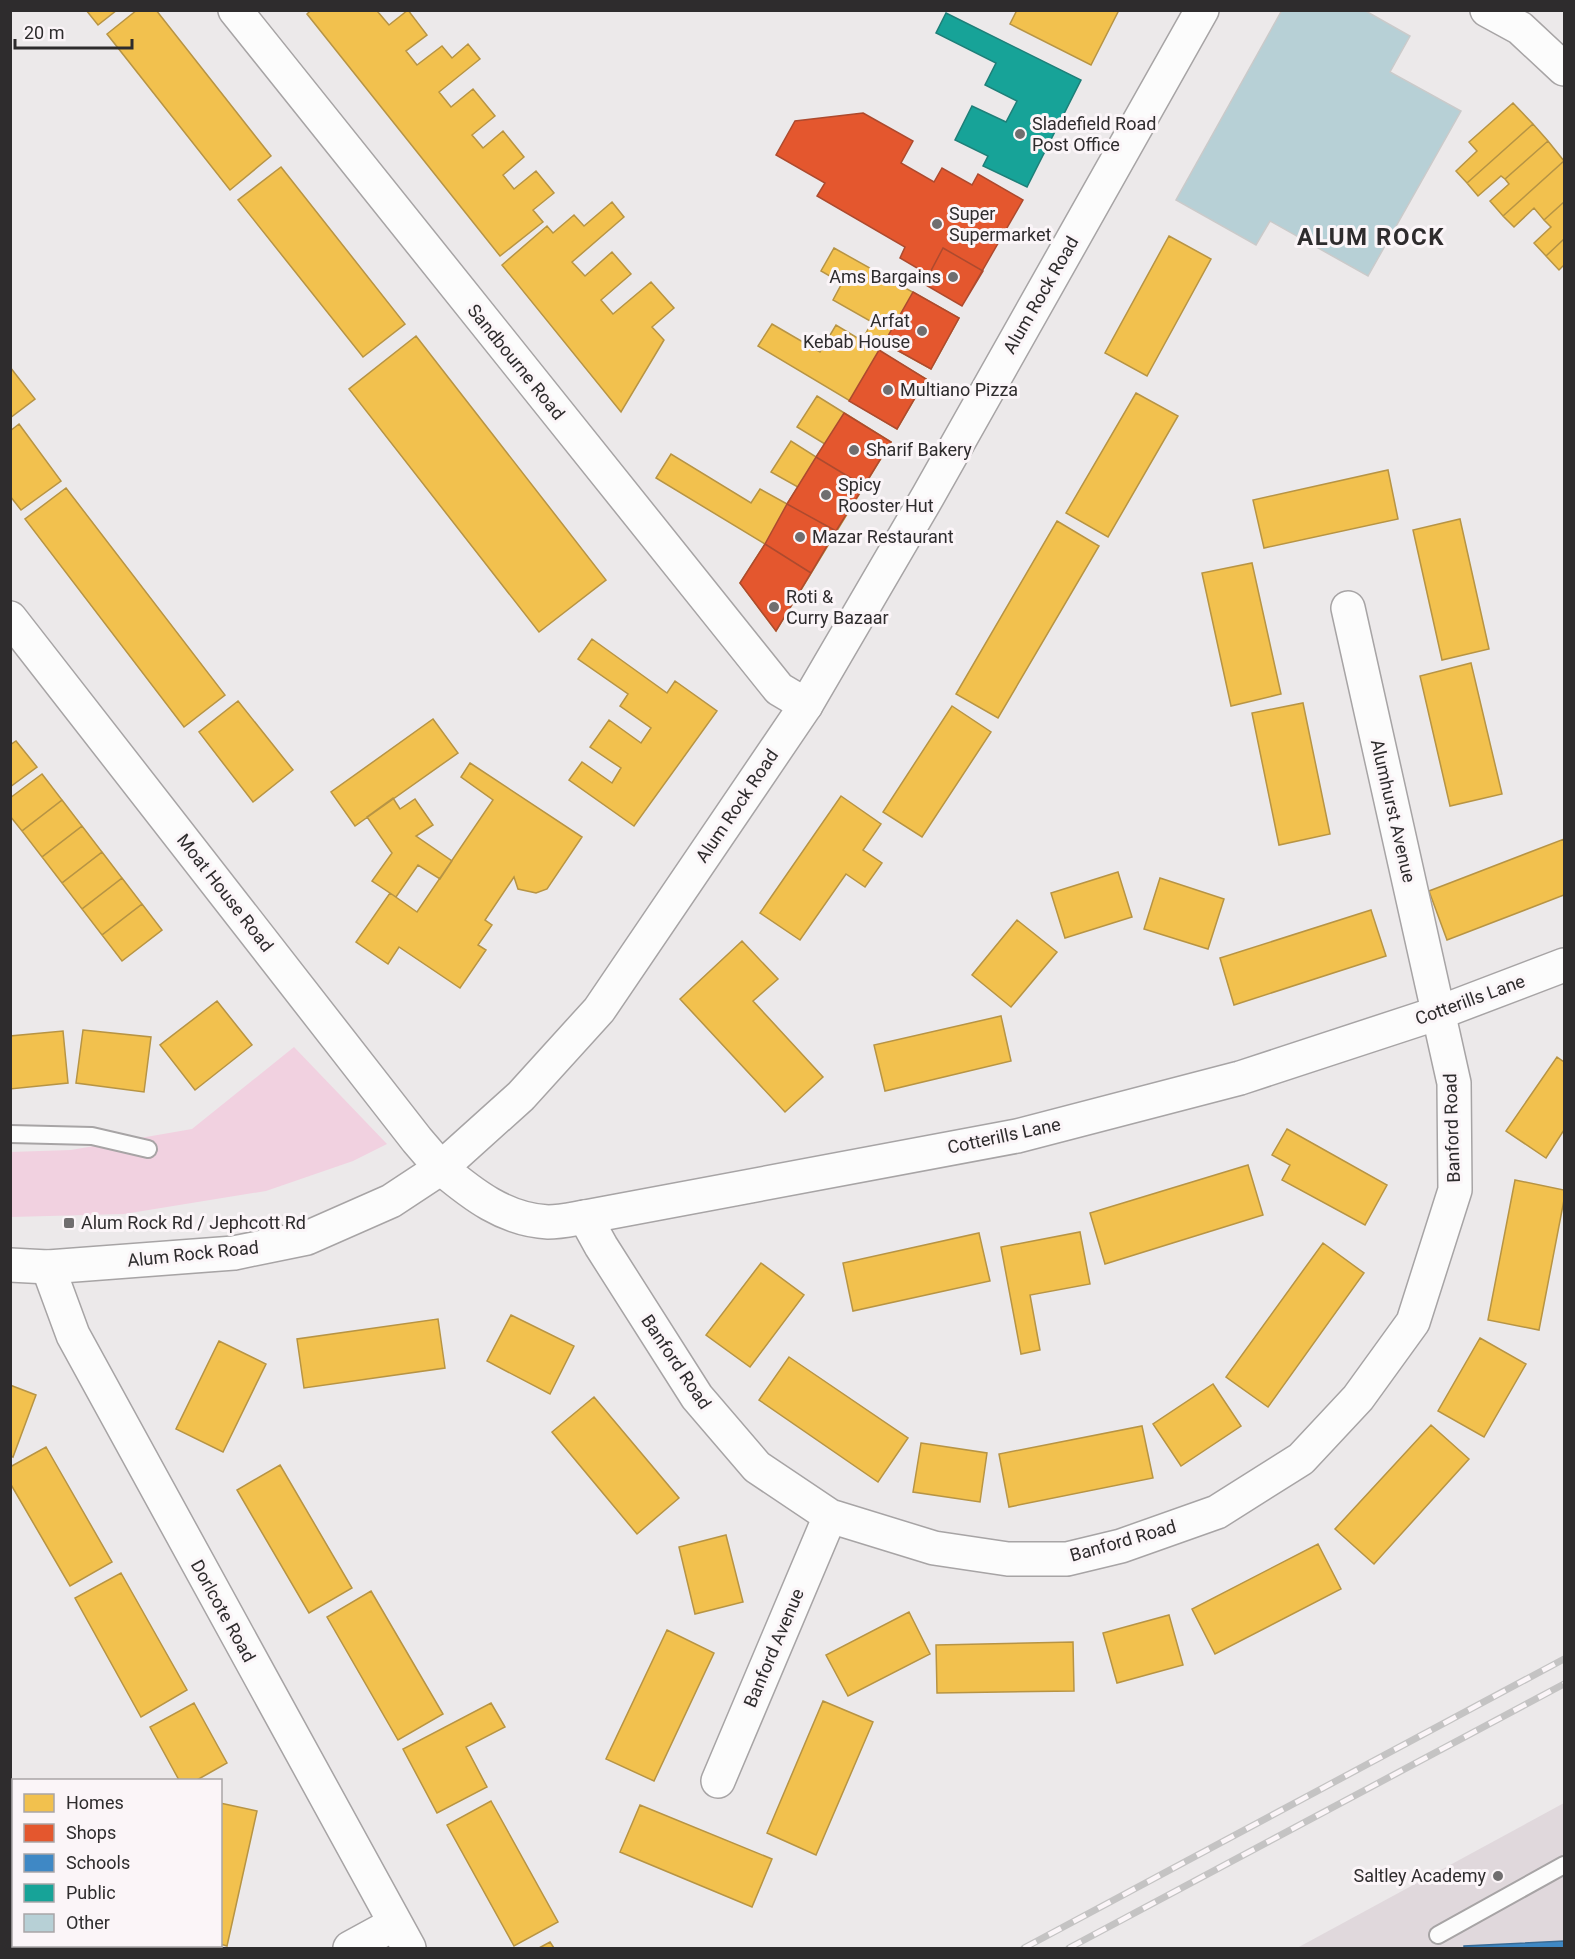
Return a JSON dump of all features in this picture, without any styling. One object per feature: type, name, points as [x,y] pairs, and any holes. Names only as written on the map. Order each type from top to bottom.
[{"type":"street","name":"Sandbourne Road","points":[[234,10],[779,689],[806,705]]},
{"type":"street","name":"Alum Rock Road","points":[[10,1265],[48,1267],[234,1253],[307,1238],[391,1201],[441,1168],[521,1096],[599,1010],[806,705],[939,476],[1202,10]]},
{"type":"street","points":[[1487,10],[1520,28],[1564,69]]},
{"type":"street","name":"Alumhurst Avenue","points":[[1348,608],[1438,1013]]},
{"type":"street","name":"Moat House Road","points":[[10,618],[441,1168]]},
{"type":"street","name":"Cotterills Lane","points":[[441,1168],[473,1195],[498,1209],[529,1220],[550,1222],[585,1217],[1017,1136],[1240,1077],[1438,1013],[1564,965]]},
{"type":"street","name":"Banford Road","points":[[585,1217],[697,1397],[757,1467],[830,1516],[934,1548],[1008,1559],[1067,1559],[1121,1546],[1217,1512],[1301,1459],[1358,1398],[1413,1322],[1455,1190],[1454,1083],[1438,1013]]},
{"type":"street","name":"Dorlcote Road","points":[[48,1267],[73,1335],[402,1936]]},
{"type":"street","name":"Banford Avenue","points":[[718,1781],[830,1516]]},
{"type":"street","points":[[350,1948],[402,1936]]},
{"type":"lane","points":[[10,1134],[92,1136],[148,1149]]},
{"type":"lane","points":[[1438,1935],[1564,1865]]},
{"type":"shaded area","points":[[294,1047],[387,1144],[353,1161],[266,1191],[124,1214],[11,1217],[10,1152],[71,1150],[192,1129]]},
{"type":"shaded area","name":"Saltley Academy","points":[[1564,1803],[1564,1948],[1297,1948]]},
{"type":"building: Homes","points":[[86,10],[117,10],[98,25]]},
{"type":"building: Homes","points":[[137,10],[156,10],[271,156],[230,190],[107,34]]},
{"type":"building: Homes","points":[[311,10],[380,10],[378,12],[389,25],[408,10],[427,35],[406,51],[417,65],[442,46],[452,58],[468,44],[480,59],[439,92],[451,107],[473,89],[495,116],[472,135],[483,148],[503,131],[524,157],[503,175],[514,189],[536,171],[554,193],[533,210],[543,222],[500,256],[307,14]]},
{"type":"building: Homes","points":[[1017,10],[1119,10],[1091,65],[1010,24]]},
{"type":"building: Homes","points":[[1513,103],[1533,124],[1467,183],[1456,171],[1477,151],[1469,142]]},
{"type":"building: Homes","points":[[1533,124],[1548,141],[1505,179],[1501,176],[1478,196],[1467,183]]},
{"type":"building: Homes","points":[[1548,141],[1564,161],[1503,216],[1490,201],[1509,184],[1505,179]]},
{"type":"building: Homes","points":[[1564,161],[1564,202],[1544,220],[1534,208],[1514,227],[1503,216]]},
{"type":"building: Homes","points":[[281,167],[405,324],[363,357],[238,200]]},
{"type":"building: Homes","points":[[612,202],[624,217],[572,262],[585,276],[612,252],[631,274],[601,300],[613,314],[651,282],[674,308],[652,327],[664,340],[621,412],[502,265],[547,226],[553,233],[574,215],[584,226]]},
{"type":"building: Homes","points":[[1564,202],[1564,239],[1546,256],[1534,243],[1551,227],[1544,220]]},
{"type":"building: Homes","points":[[1169,236],[1211,259],[1147,376],[1105,353]]},
{"type":"building: Homes","points":[[1564,239],[1564,265],[1559,270],[1546,256]]},
{"type":"building: Homes","points":[[834,248],[959,318],[931,369],[866,333],[872,322],[833,300],[842,283],[821,271]]},
{"type":"building: Homes","points":[[772,324],[820,352],[836,325],[926,379],[897,429],[758,346]]},
{"type":"building: Homes","points":[[416,336],[606,580],[539,632],[349,389]]},
{"type":"building: Homes","points":[[10,367],[35,399],[10,418]]},
{"type":"building: Homes","points":[[1136,393],[1178,416],[1108,537],[1066,513]]},
{"type":"building: Homes","points":[[817,396],[891,442],[776,631],[740,583],[765,544],[656,478],[671,454],[751,503],[760,489],[787,504],[798,487],[771,472],[791,441],[816,457],[825,444],[797,427]]},
{"type":"building: Homes","points":[[19,424],[61,481],[21,510],[10,496],[10,431]]},
{"type":"building: Homes","points":[[1388,470],[1398,519],[1264,548],[1253,500]]},
{"type":"building: Homes","points":[[66,488],[225,695],[184,727],[25,519]]},
{"type":"building: Homes","points":[[1460,519],[1489,649],[1442,660],[1413,530]]},
{"type":"building: Homes","points":[[1057,521],[1099,546],[998,718],[956,694]]},
{"type":"building: Homes","points":[[1252,563],[1281,694],[1231,706],[1202,573]]},
{"type":"building: Homes","points":[[592,639],[667,693],[675,681],[717,711],[634,826],[569,780],[582,762],[612,783],[621,768],[590,747],[609,720],[641,743],[651,728],[620,706],[628,694],[578,659]]},
{"type":"building: Homes","points":[[1471,663],[1502,794],[1450,806],[1420,676]]},
{"type":"building: Homes","points":[[238,701],[293,770],[253,802],[199,732]]},
{"type":"building: Homes","points":[[1303,703],[1330,834],[1279,845],[1252,713]]},
{"type":"building: Homes","points":[[952,706],[991,732],[922,837],[883,812]]},
{"type":"building: Homes","points":[[433,719],[458,753],[355,826],[331,792]]},
{"type":"building: Homes","points":[[16,741],[37,767],[10,787],[10,745]]},
{"type":"building: Homes","points":[[470,763],[582,837],[547,889],[536,893],[518,889],[514,877],[485,920],[492,925],[478,945],[486,950],[460,988],[399,947],[388,964],[356,942],[390,893],[417,912],[493,800],[461,777]]},
{"type":"building: Homes","points":[[42,774],[62,800],[22,831],[10,816],[10,798]]},
{"type":"building: Homes","points":[[841,796],[881,824],[863,850],[882,863],[865,887],[846,874],[800,940],[760,913]]},
{"type":"building: Homes","points":[[393,798],[400,809],[415,799],[433,825],[416,836],[452,861],[440,879],[418,865],[396,897],[372,881],[392,853],[367,817]]},
{"type":"building: Homes","points":[[62,800],[82,826],[42,857],[22,831]]},
{"type":"building: Homes","points":[[82,826],[102,852],[62,883],[42,857]]},
{"type":"building: Homes","points":[[1564,839],[1564,895],[1447,940],[1429,891]]},
{"type":"building: Homes","points":[[102,852],[122,878],[82,909],[62,883]]},
{"type":"building: Homes","points":[[1118,872],[1132,917],[1065,938],[1051,893]]},
{"type":"building: Homes","points":[[122,878],[142,904],[102,935],[82,909]]},
{"type":"building: Homes","points":[[1160,878],[1224,899],[1208,949],[1144,929]]},
{"type":"building: Homes","points":[[142,904],[162,930],[122,961],[102,935]]},
{"type":"building: Homes","points":[[1371,910],[1386,956],[1234,1005],[1220,958]]},
{"type":"building: Homes","points":[[1017,920],[1057,952],[1011,1007],[972,975]]},
{"type":"building: Homes","points":[[742,941],[778,979],[753,1001],[823,1077],[785,1112],[680,999]]},
{"type":"building: Homes","points":[[217,1001],[252,1045],[195,1090],[160,1045]]},
{"type":"building: Homes","points":[[1001,1016],[1011,1061],[885,1091],[874,1045]]},
{"type":"building: Homes","points":[[83,1030],[151,1037],[144,1092],[76,1083]]},
{"type":"building: Homes","points":[[63,1031],[68,1083],[10,1089],[10,1036]]},
{"type":"building: Homes","points":[[1557,1057],[1564,1062],[1564,1130],[1546,1158],[1506,1131]]},
{"type":"building: Homes","points":[[1287,1129],[1387,1185],[1365,1225],[1282,1180],[1290,1165],[1272,1155]]},
{"type":"building: Homes","points":[[1248,1165],[1263,1215],[1105,1264],[1090,1213]]},
{"type":"building: Homes","points":[[1515,1180],[1564,1190],[1539,1330],[1488,1320]]},
{"type":"building: Homes","points":[[1080,1232],[1090,1284],[1030,1295],[1040,1350],[1021,1354],[1001,1247]]},
{"type":"building: Homes","points":[[979,1233],[990,1281],[853,1311],[843,1263]]},
{"type":"building: Homes","points":[[1323,1243],[1364,1273],[1268,1407],[1226,1377]]},
{"type":"building: Homes","points":[[761,1263],[804,1295],[750,1367],[706,1335]]},
{"type":"building: Homes","points":[[511,1315],[574,1346],[550,1394],[487,1361]]},
{"type":"building: Homes","points":[[438,1319],[445,1368],[304,1388],[297,1339]]},
{"type":"building: Homes","points":[[1480,1338],[1526,1364],[1484,1437],[1438,1411]]},
{"type":"building: Homes","points":[[219,1341],[266,1364],[223,1452],[176,1429]]},
{"type":"building: Homes","points":[[789,1357],[908,1438],[878,1482],[759,1400]]},
{"type":"building: Homes","points":[[1213,1384],[1241,1426],[1181,1466],[1153,1424]]},
{"type":"building: Homes","points":[[10,1385],[36,1395],[13,1457],[10,1455]]},
{"type":"building: Homes","points":[[594,1397],[679,1498],[637,1534],[552,1432]]},
{"type":"building: Homes","points":[[1431,1425],[1469,1459],[1374,1564],[1335,1529]]},
{"type":"building: Homes","points":[[1142,1426],[1153,1478],[1009,1507],[999,1454]]},
{"type":"building: Homes","points":[[921,1443],[987,1453],[980,1502],[913,1492]]},
{"type":"building: Homes","points":[[46,1447],[112,1562],[70,1586],[10,1483],[10,1467]]},
{"type":"building: Homes","points":[[280,1465],[352,1588],[309,1613],[237,1490]]},
{"type":"building: Homes","points":[[726,1535],[743,1602],[695,1614],[679,1547]]},
{"type":"building: Homes","points":[[1318,1544],[1341,1589],[1215,1654],[1192,1609]]},
{"type":"building: Homes","points":[[121,1573],[187,1690],[141,1717],[75,1598]]},
{"type":"building: Homes","points":[[371,1591],[443,1714],[398,1740],[327,1617]]},
{"type":"building: Homes","points":[[909,1612],[930,1654],[848,1696],[826,1655]]},
{"type":"building: Homes","points":[[1169,1615],[1183,1665],[1117,1683],[1103,1633]]},
{"type":"building: Homes","points":[[667,1630],[714,1653],[654,1781],[606,1759]]},
{"type":"building: Homes","points":[[1073,1642],[1074,1691],[937,1693],[936,1645]]},
{"type":"building: Homes","points":[[823,1701],[873,1722],[816,1855],[767,1833]]},
{"type":"building: Homes","points":[[194,1703],[227,1763],[199,1779],[178,1779],[150,1727]]},
{"type":"building: Homes","points":[[491,1703],[505,1727],[466,1747],[487,1787],[437,1813],[403,1749]]},
{"type":"building: Homes","points":[[491,1801],[558,1922],[514,1946],[447,1825]]},
{"type":"building: Homes","points":[[222,1803],[257,1811],[227,1946],[222,1945]]},
{"type":"building: Homes","points":[[640,1805],[772,1859],[752,1907],[620,1852]]},
{"type":"building: Homes","points":[[550,1942],[554,1948],[539,1948]]},
{"type":"building: Homes","points":[[170,1947],[171,1948],[110,1948]]},
{"type":"building: Shops","name":"Super Supermarket","points":[[863,113],[913,141],[901,163],[934,182],[942,168],[972,185],[978,174],[1023,200],[962,306],[924,284],[929,275],[900,258],[905,247],[817,196],[825,183],[776,155],[795,121]]},
{"type":"building: Shops","name":"Ams Bargains","points":[[943,248],[983,271],[962,306],[924,284]]},
{"type":"building: Shops","name":"Arfat Kebab House","points":[[913,292],[959,318],[931,369],[884,343]]},
{"type":"building: Shops","name":"Multiano Pizza","points":[[879,350],[926,379],[897,429],[849,401]]},
{"type":"building: Shops","name":"Sharif Bakery","points":[[844,413],[891,442],[864,486],[816,457]]},
{"type":"building: Shops","name":"Spicy Rooster Hut","points":[[816,457],[864,486],[836,531],[787,504]]},
{"type":"building: Shops","name":"Mazar Restaurant","points":[[787,504],[836,531],[811,573],[765,544]]},
{"type":"building: Shops","name":"Roti & Curry Bazaar","points":[[765,544],[811,573],[776,631],[740,583]]},
{"type":"building: Schools","points":[[1564,1941],[1564,1948],[1464,1948],[1464,1946]]},
{"type":"building: Public","points":[[946,13],[1081,80],[1027,187],[983,166],[988,156],[955,140],[972,106],[1006,122],[1017,101],[985,85],[996,63],[936,33]]},
{"type":"building: Other","points":[[1282,10],[1364,10],[1410,36],[1390,72],[1461,111],[1368,276],[1270,221],[1256,245],[1176,200]]},
{"type":"railway","points":[[1024,1948],[1564,1659]]},
{"type":"railway","points":[[1069,1948],[1564,1684]]},
{"type":"place","name":"Sladefield Road Post Office","points":[[1020,134]]},
{"type":"place","name":"Super Supermarket","points":[[937,224]]},
{"type":"place","name":"Ams Bargains","points":[[953,277]]},
{"type":"place","name":"Arfat Kebab House","points":[[922,331]]},
{"type":"place","name":"Multiano Pizza","points":[[888,390]]},
{"type":"place","name":"Sharif Bakery","points":[[854,450]]},
{"type":"place","name":"Spicy Rooster Hut","points":[[826,495]]},
{"type":"place","name":"Mazar Restaurant","points":[[800,537]]},
{"type":"place","name":"Roti & Curry Bazaar","points":[[774,607]]},
{"type":"place","name":"Alum Rock Rd / Jephcott Rd","points":[[69,1223]]},
{"type":"place","name":"Saltley Academy","points":[[1498,1876]]},
{"type":"district","name":"ALUM ROCK","points":[[1371,237]]}]
